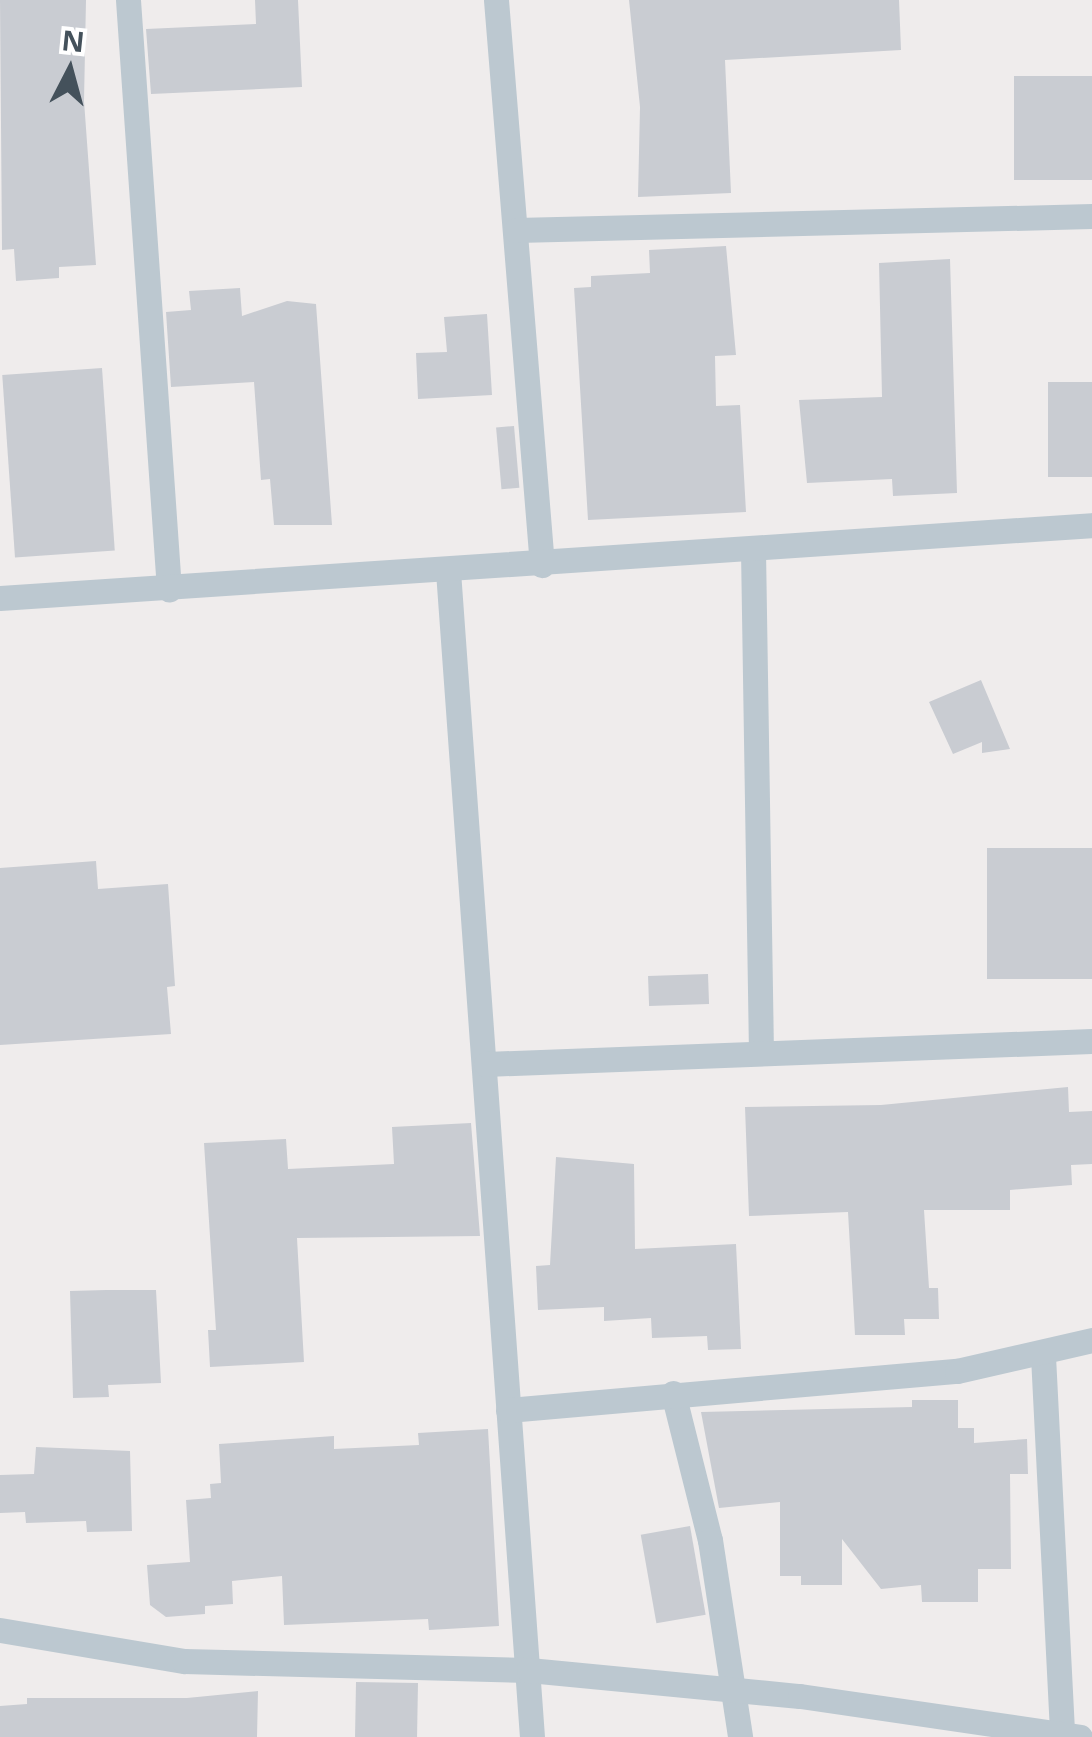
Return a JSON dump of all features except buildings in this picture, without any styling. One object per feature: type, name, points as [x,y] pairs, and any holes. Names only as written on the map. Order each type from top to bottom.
[{"type":"street","points":[[128,0],[168,590]]},
{"type":"street","points":[[496,0],[542,566]]},
{"type":"street","points":[[516,230],[1092,216]]},
{"type":"street","points":[[0,598],[542,566],[1092,525]]},
{"type":"street","points":[[753,550],[762,1053]]},
{"type":"street","points":[[448,571],[532,1737]]},
{"type":"street","points":[[486,1064],[1092,1041]]},
{"type":"street","points":[[508,1410],[672,1392],[956,1371],[1043,1356],[1092,1340]]},
{"type":"street","points":[[0,1630],[184,1661],[529,1670],[972,1717],[1071,1736],[1043,1356]]},
{"type":"street","points":[[672,1392],[710,1540],[740,1737]]}]
